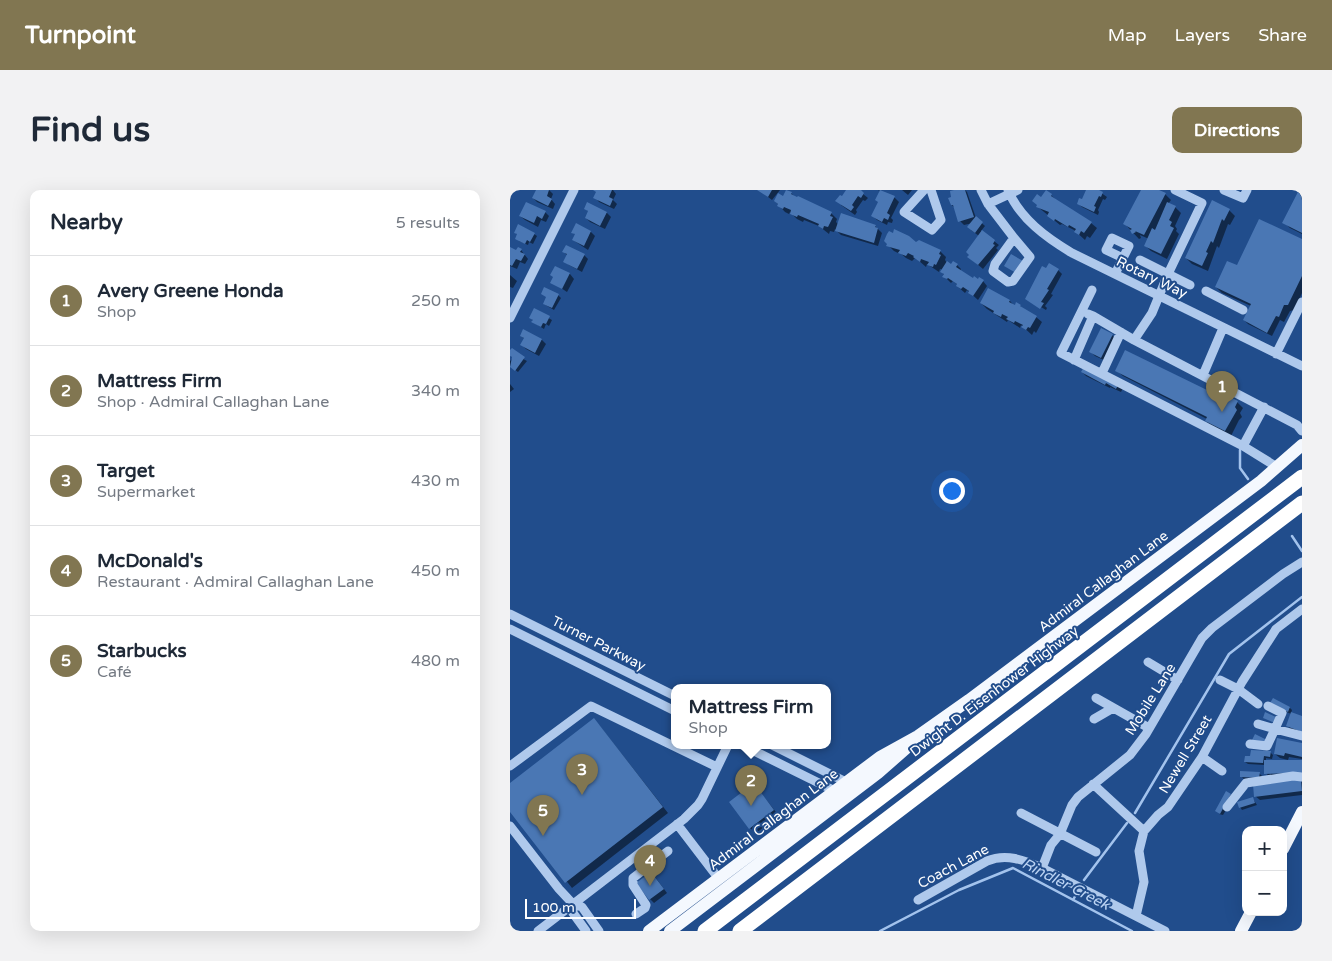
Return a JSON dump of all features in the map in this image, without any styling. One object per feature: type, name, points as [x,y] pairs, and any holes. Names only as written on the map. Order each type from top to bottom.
[{"type":"highway","name":"Dwight D. Eisenhower Highway","points":[[705,931],[1302,477]]},
{"type":"highway","points":[[740,931],[1302,503]]},
{"type":"main road","name":"Admiral Callaghan Lane","points":[[670,931],[849,788],[880,757],[918,736],[969,700],[1261,481],[1302,445]]},
{"type":"main road","name":"Admiral Callaghan Lane","points":[[649,931],[835,791],[849,788]]},
{"type":"main road","points":[[1287,841],[1302,812]]},
{"type":"main road","points":[[1241,931],[1249,916]]},
{"type":"street","points":[[510,318],[574,190]]},
{"type":"street","points":[[924,190],[904,212],[932,230],[941,220],[931,190]]},
{"type":"street","points":[[981,190],[988,204],[1030,257],[1012,281],[1008,282],[993,271],[995,264],[1014,238]]},
{"type":"street","points":[[1134,340],[1152,313],[1168,274],[1202,203],[1175,190]]},
{"type":"street","points":[[1224,190],[1242,198],[1247,190]]},
{"type":"street","points":[[988,204],[1012,191]]},
{"type":"street","name":"Rotary Way","points":[[1012,191],[1026,217],[1049,238],[1072,253],[1302,366]]},
{"type":"street","points":[[1115,274],[1123,258]]},
{"type":"street","points":[[1140,260],[1190,285]]},
{"type":"street","points":[[1092,290],[1061,353],[1243,446],[1277,467]]},
{"type":"street","points":[[1206,291],[1243,310]]},
{"type":"street","points":[[1276,354],[1302,302]]},
{"type":"street","points":[[1081,311],[1264,407],[1297,425],[1302,431]]},
{"type":"street","points":[[1074,360],[1093,316]]},
{"type":"street","points":[[1293,321],[1302,326]]},
{"type":"street","points":[[1202,375],[1224,328]]},
{"type":"street","points":[[1102,373],[1120,332]]},
{"type":"street","points":[[1243,446],[1264,407]]},
{"type":"street","name":"Mobile Lane","points":[[1042,868],[1051,845],[1060,834],[1078,797],[1130,755],[1149,728],[1202,638],[1212,628],[1283,574],[1302,562]]},
{"type":"street","name":"Newell Street","points":[[1144,831],[1158,815],[1168,808],[1202,757],[1238,689],[1276,629],[1302,609]]},
{"type":"street","name":"Turner Parkway","points":[[510,614],[671,694]]},
{"type":"street","name":"Turner Parkway","points":[[510,629],[671,709]]},
{"type":"street","points":[[1148,662],[1178,680]]},
{"type":"street","points":[[1220,680],[1238,689],[1258,704]]},
{"type":"street","points":[[1096,698],[1149,728]]},
{"type":"street","points":[[510,766],[591,706],[671,745]]},
{"type":"street","points":[[1250,744],[1266,746],[1275,729],[1282,713],[1268,706]]},
{"type":"street","points":[[1094,719],[1113,708]]},
{"type":"street","points":[[1258,724],[1302,736]]},
{"type":"street","points":[[680,749],[717,767]]},
{"type":"street","points":[[538,931],[677,824],[698,805],[726,749]]},
{"type":"street","points":[[750,749],[835,791]]},
{"type":"street","points":[[779,749],[849,788]]},
{"type":"street","points":[[1202,757],[1222,771]]},
{"type":"street","points":[[1227,807],[1246,783],[1294,776],[1302,777]]},
{"type":"street","points":[[1093,784],[1144,831],[1139,851],[1144,882],[1136,916]]},
{"type":"street","points":[[1021,813],[1096,852]]},
{"type":"street","points":[[677,824],[719,879]]},
{"type":"street","points":[[510,826],[559,889],[573,904],[582,908],[599,931]]},
{"type":"street","points":[[636,914],[646,905],[633,885],[633,878],[668,851]]},
{"type":"street","name":"Coach Lane","points":[[918,900],[994,858],[1014,858],[1042,868],[1165,931]]},
{"type":"street","points":[[573,904],[573,913],[586,931]]},
{"type":"building","points":[[536,190],[549,190],[547,196],[552,199],[548,206],[532,198]]},
{"type":"building","points":[[593,190],[612,190],[609,197],[613,199],[610,206],[593,198],[596,192]]},
{"type":"building","points":[[757,190],[772,190],[768,197]]},
{"type":"building","points":[[786,190],[792,192],[791,194],[797,197],[832,212],[830,216],[833,217],[828,227],[824,226],[823,229],[818,226],[819,224],[798,215],[797,217],[790,214],[791,210],[777,206],[778,204],[774,201],[778,193],[783,196]]},
{"type":"building","points":[[846,190],[861,190],[864,193],[861,198],[858,196],[852,205],[854,207],[851,211],[835,201]]},
{"type":"building","points":[[880,190],[895,196],[887,213],[890,215],[888,220],[884,218],[882,222],[871,216],[878,202],[875,200]]},
{"type":"building","points":[[965,190],[974,217],[958,222],[953,205],[951,205],[948,198],[951,197],[950,191]]},
{"type":"building","points":[[1046,190],[1052,194],[1051,196],[1092,222],[1084,233],[1081,231],[1079,235],[1074,232],[1076,229],[1069,225],[1068,227],[1055,219],[1054,221],[1047,216],[1049,212],[1036,207],[1037,205],[1032,201],[1037,194],[1041,197]]},
{"type":"building","points":[[1086,190],[1099,190],[1103,192],[1094,206],[1096,207],[1094,212],[1077,204],[1079,198],[1082,199]]},
{"type":"building","points":[[1141,190],[1159,190],[1166,193],[1144,235],[1135,231],[1132,234],[1130,230],[1132,229],[1123,224]]},
{"type":"building","points":[[1299,190],[1302,190],[1302,233],[1282,223]]},
{"type":"building","points":[[1212,200],[1230,209],[1224,221],[1222,219],[1213,243],[1211,241],[1202,266],[1185,258]]},
{"type":"building","points":[[526,202],[546,211],[542,219],[537,216],[534,223],[519,216]]},
{"type":"building","points":[[587,202],[607,212],[600,226],[585,218],[588,211],[584,209]]},
{"type":"building","points":[[1167,202],[1176,206],[1169,220],[1172,222],[1170,226],[1174,228],[1161,254],[1144,246],[1152,228],[1155,230]]},
{"type":"building","points":[[841,213],[876,225],[875,227],[878,228],[874,243],[835,231]]},
{"type":"building","points":[[976,216],[983,222],[975,233],[967,227]]},
{"type":"building","points":[[1259,219],[1302,239],[1302,276],[1288,305],[1284,305],[1279,317],[1276,316],[1267,333],[1243,320],[1251,304],[1215,287],[1227,261],[1237,265]]},
{"type":"building","points":[[576,223],[591,231],[584,246],[572,240],[575,234],[571,233]]},
{"type":"building","points":[[518,224],[535,233],[530,242],[527,240],[525,244],[515,239],[517,234],[514,233]]},
{"type":"building","points":[[894,229],[909,236],[916,242],[919,240],[941,250],[939,254],[941,255],[936,265],[934,264],[933,267],[927,265],[929,262],[921,259],[920,262],[908,253],[906,256],[898,253],[900,250],[886,246],[887,244],[884,241],[887,234],[889,231],[893,233]]},
{"type":"building","points":[[982,230],[995,240],[993,244],[995,245],[978,265],[967,257],[969,255],[966,252]]},
{"type":"building","points":[[566,245],[585,254],[577,269],[563,262],[567,254],[562,252]]},
{"type":"building","points":[[510,247],[516,250],[518,247],[522,249],[520,252],[525,254],[521,261],[516,259],[512,266],[510,265]]},
{"type":"building","points":[[1011,254],[1023,261],[1016,273],[1004,266]]},
{"type":"building","points":[[947,261],[951,264],[953,261],[958,264],[956,267],[973,278],[974,276],[984,280],[973,296],[963,287],[961,289],[948,278],[942,277],[944,274],[940,272]]},
{"type":"building","points":[[1049,263],[1059,269],[1047,289],[1049,290],[1041,302],[1044,303],[1040,309],[1025,299],[1042,266],[1046,268]]},
{"type":"building","points":[[555,266],[570,273],[562,289],[550,283],[553,277],[550,275]]},
{"type":"building","points":[[544,287],[559,294],[552,308],[543,304],[546,297],[541,294]]},
{"type":"building","points":[[988,288],[1010,300],[1009,302],[1015,305],[1016,302],[1037,316],[1030,328],[1028,327],[1026,330],[1021,327],[1023,325],[1006,319],[1008,317],[1002,314],[1001,317],[993,313],[994,311],[980,303]]},
{"type":"building","points":[[534,308],[550,316],[546,324],[543,323],[541,327],[531,322],[533,320],[529,318]]},
{"type":"building","points":[[1101,328],[1113,334],[1101,358],[1089,352]]},
{"type":"building","points":[[523,329],[542,339],[535,353],[520,345],[524,338],[520,336]]},
{"type":"building","points":[[512,348],[525,357],[515,371],[510,367],[512,357],[510,356],[510,350]]},
{"type":"building","points":[[1125,350],[1207,390],[1216,372],[1233,381],[1226,395],[1238,401],[1235,407],[1237,410],[1225,431],[1205,421],[1207,417],[1115,371]]},
{"type":"building","points":[[1085,365],[1119,383],[1116,389],[1081,372]]},
{"type":"building","points":[[1273,698],[1290,707],[1288,712],[1270,703]]},
{"type":"building","points":[[1265,712],[1278,718],[1275,723],[1263,718]]},
{"type":"building","points":[[1291,712],[1302,716],[1302,732],[1286,726]]},
{"type":"building","points":[[594,718],[663,807],[565,883],[510,812],[510,783]]},
{"type":"building","points":[[1255,734],[1267,740],[1265,745],[1252,740]]},
{"type":"building","points":[[1277,738],[1302,743],[1302,757],[1285,753],[1284,756],[1274,754]]},
{"type":"building","points":[[1251,750],[1271,751],[1270,757],[1264,756],[1263,763],[1244,762],[1245,756],[1250,756]]},
{"type":"building","points":[[1264,760],[1302,760],[1302,773],[1264,774]]},
{"type":"building","points":[[1240,771],[1260,772],[1259,778],[1240,777]]},
{"type":"building","points":[[1301,779],[1302,791],[1254,797],[1253,784]]},
{"type":"building","points":[[754,783],[774,810],[749,829],[729,802]]},
{"type":"building","points":[[1226,791],[1231,794],[1220,814],[1215,811]]},
{"type":"building","points":[[1253,797],[1255,803],[1239,808],[1237,802]]},
{"type":"building","points":[[651,872],[664,889],[649,900],[636,883]]},
{"type":"waterway","points":[[1240,450],[1240,468],[1248,479]]},
{"type":"waterway","points":[[1292,536],[1302,551]]},
{"type":"waterway","points":[[1135,813],[1229,654],[1302,597]]},
{"type":"waterway","points":[[1084,880],[1127,823]]},
{"type":"waterway","name":"Rindler Creek","points":[[880,931],[959,890],[1013,868],[1132,931]]},
{"type":"waterway","points":[[1073,900],[1078,891]]},
{"type":"place","name":"Avery Greene Honda","points":[[1222,412]]},
{"type":"place","name":"Target","points":[[582,795]]},
{"type":"place","name":"Mattress Firm","points":[[751,806]]},
{"type":"place","name":"Starbucks","points":[[543,836]]},
{"type":"place","name":"McDonald's","points":[[650,886]]}]
